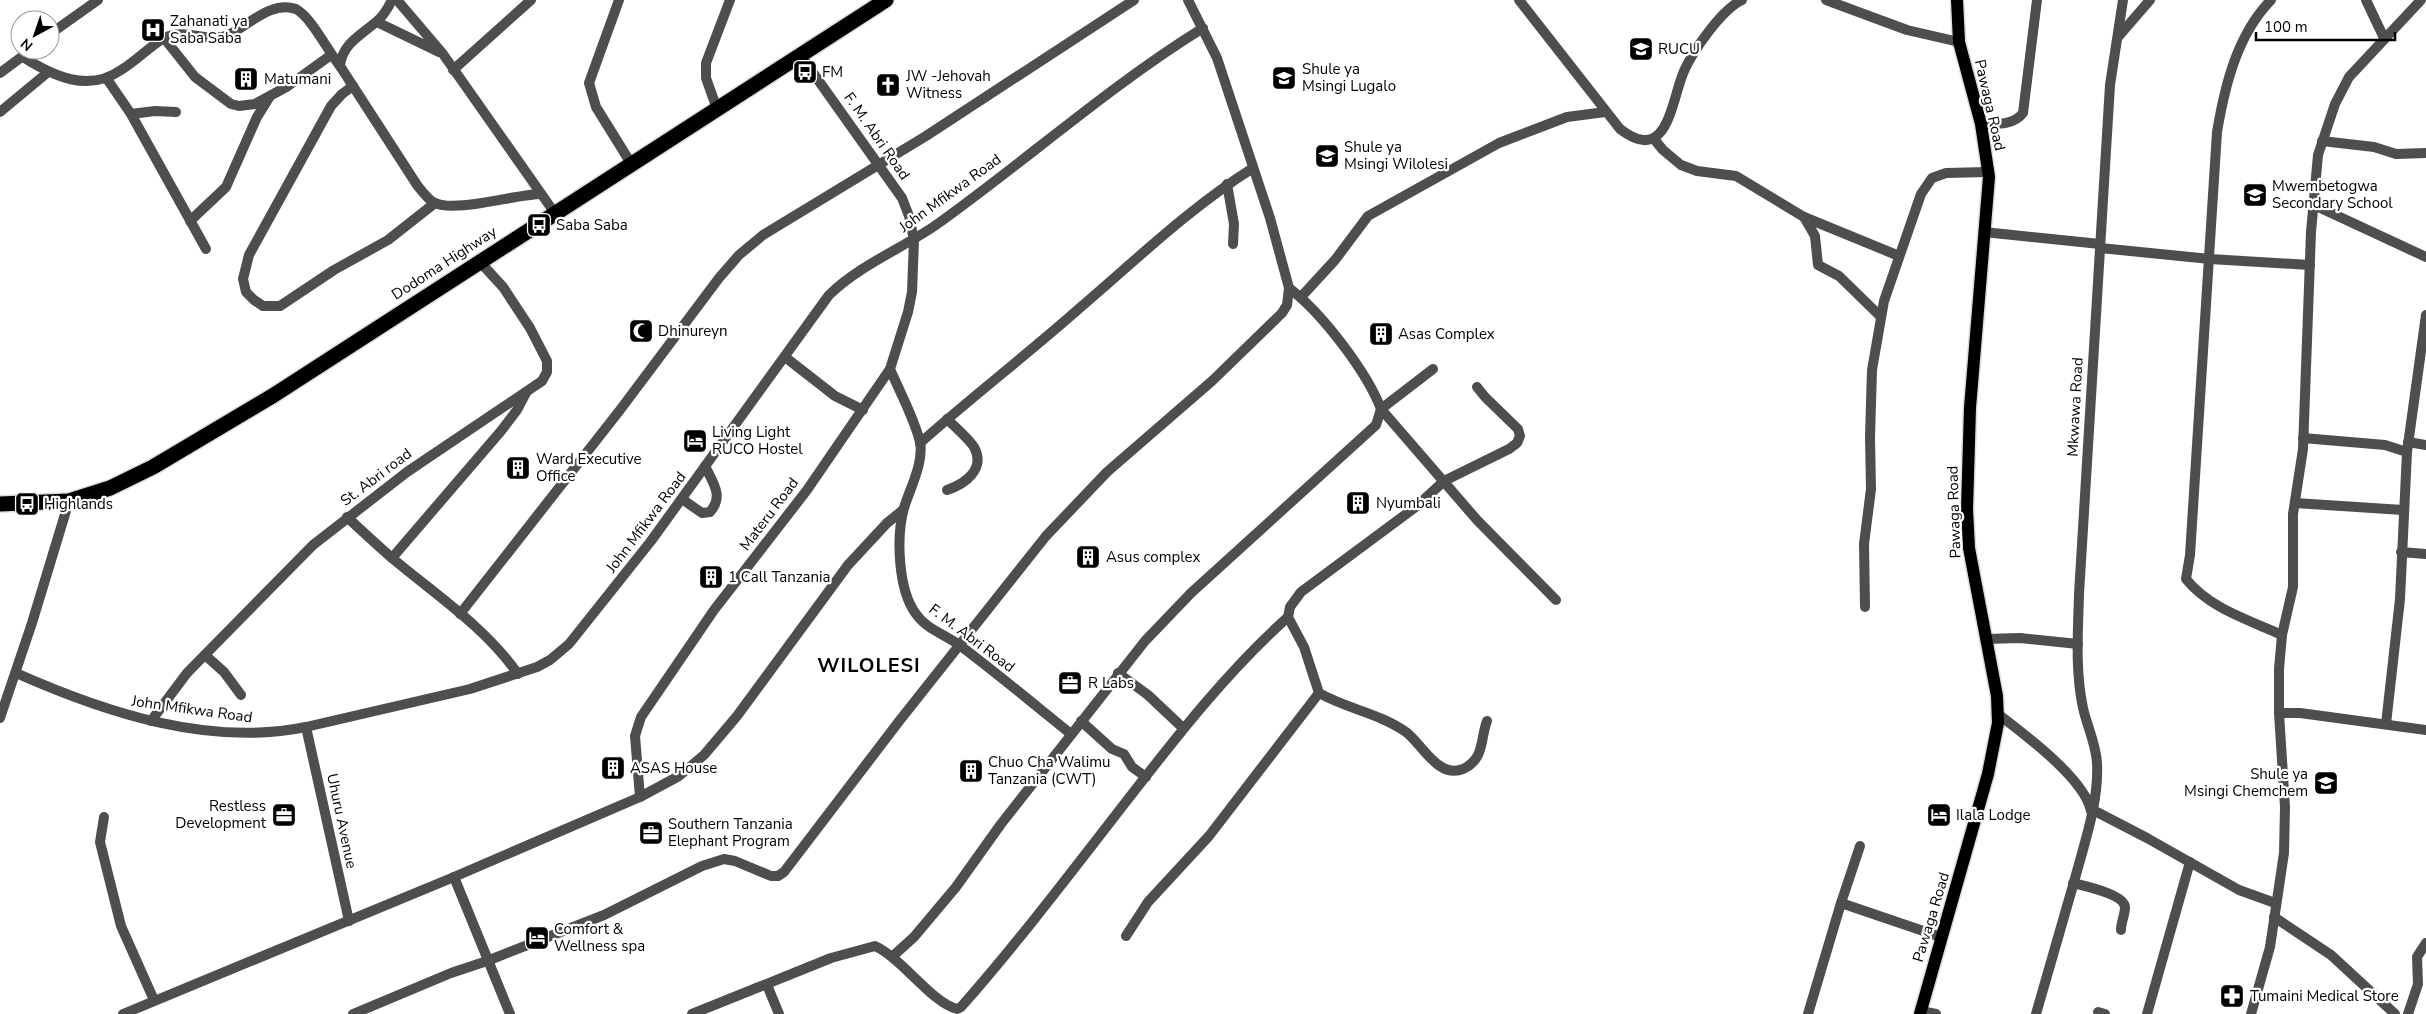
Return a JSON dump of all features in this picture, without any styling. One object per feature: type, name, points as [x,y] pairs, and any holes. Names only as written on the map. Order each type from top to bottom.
[{"type":"highway","name":"Dodoma Highway","points":[[0,504],[69,501],[128,480],[170,457],[274,395],[554,212],[586,195],[886,0]]},
{"type":"main road","name":"Pawaga Road","points":[[1920,1012],[1991,760],[1998,714],[1998,696],[1969,548],[1967,509],[1970,408],[1988,172],[1980,124],[1959,42],[1957,0]]},
{"type":"street","points":[[60,27],[98,0]]},
{"type":"street","points":[[340,66],[343,53],[347,47],[377,22],[392,0]]},
{"type":"street","points":[[396,0],[443,54],[554,212]]},
{"type":"street","points":[[453,70],[531,0]]},
{"type":"street","points":[[619,0],[589,83],[596,107],[632,165]]},
{"type":"street","points":[[717,109],[706,78],[706,63],[730,0]]},
{"type":"street","points":[[460,614],[620,410],[719,278],[739,255],[763,234],[926,136],[1134,0]]},
{"type":"street","points":[[353,1014],[451,973],[488,961],[604,915],[702,866],[724,859],[735,860],[771,876],[778,876],[784,872],[900,720],[1046,536],[1107,472],[1212,381],[1282,313],[1287,306],[1289,288],[1270,218],[1217,58],[1188,0]]},
{"type":"street","points":[[1519,0],[1605,112],[1630,137],[1644,140],[1654,139],[1668,123],[1689,62],[1726,12],[1742,0]]},
{"type":"street","points":[[1826,0],[1914,32],[1959,42]]},
{"type":"street","points":[[1980,124],[2007,123],[2016,120],[2023,113],[2037,0]]},
{"type":"street","name":"Mkwawa Road","points":[[2036,1014],[2092,812],[2097,763],[2080,687],[2078,644],[2080,579],[2110,85],[2116,38],[2124,0]]},
{"type":"street","points":[[2116,38],[2150,0]]},
{"type":"street","points":[[2271,0],[2248,31],[2237,54],[2222,105],[2218,132],[2190,555],[2186,579],[2195,590],[2208,600],[2282,636]]},
{"type":"street","points":[[2366,0],[2384,38]]},
{"type":"street","points":[[2251,1014],[2270,947],[2284,853],[2285,806],[2279,713],[2282,636],[2293,587],[2295,504],[2304,438],[2304,376],[2310,232],[2318,156],[2335,104],[2349,77],[2421,0]]},
{"type":"street","points":[[34,60],[48,73],[76,80],[96,82],[107,79],[164,38],[176,34],[220,37],[228,35],[270,8],[288,6],[303,14],[331,56],[340,66],[417,185],[435,203],[462,205],[527,194],[541,194]]},
{"type":"street","points":[[377,22],[443,54]]},
{"type":"street","name":"John Mfikwa Road","points":[[16,673],[106,709],[151,721],[226,732],[278,733],[470,689],[518,674],[550,660],[569,644],[682,499],[829,295],[846,278],[914,240],[967,203],[1104,95],[1156,57],[1203,28]]},
{"type":"street","points":[[164,38],[195,77],[231,104],[247,106],[298,80],[331,56]]},
{"type":"street","name":"F. M. Abri Road","points":[[801,56],[902,198],[909,216],[914,240]]},
{"type":"street","points":[[0,73],[18,60]]},
{"type":"street","points":[[0,112],[48,73]]},
{"type":"street","points":[[107,79],[131,114],[206,249]]},
{"type":"street","points":[[353,86],[331,106],[254,244],[243,279],[246,292],[264,306],[280,306],[334,270],[388,240],[435,203]]},
{"type":"street","points":[[190,221],[218,197],[229,183],[257,117],[270,95]]},
{"type":"street","points":[[131,114],[155,111],[176,112]]},
{"type":"street","points":[[1301,297],[1335,260],[1368,216],[1499,143],[1568,117],[1605,112]]},
{"type":"street","points":[[1654,139],[1663,150],[1681,165],[1697,171],[1736,176],[1804,217],[1899,256]]},
{"type":"street","points":[[2322,141],[2374,147],[2396,154],[2426,154]]},
{"type":"street","points":[[920,443],[1084,305],[1132,261],[1227,184],[1253,168]]},
{"type":"street","points":[[1865,607],[1864,544],[1871,488],[1870,403],[1874,348],[1891,277],[1920,194],[1932,178],[1946,173],[1988,172]]},
{"type":"street","points":[[1227,184],[1234,224],[1233,244]]},
{"type":"street","points":[[2314,205],[2426,258]]},
{"type":"street","points":[[1804,217],[1815,236],[1818,265],[1839,276],[1881,317]]},
{"type":"street","points":[[1984,232],[2210,259],[2310,265]]},
{"type":"street","name":"Materu Road","points":[[640,797],[635,736],[641,717],[714,610],[807,490],[890,369],[908,312],[912,292],[914,240]]},
{"type":"street","name":"St. Abri road","points":[[151,721],[173,690],[205,655],[313,544],[406,472],[542,381],[547,372],[546,362],[530,328],[503,287],[480,262]]},
{"type":"street","points":[[1289,288],[1301,297],[1360,370],[1375,392],[1381,409],[1477,520],[1556,600]]},
{"type":"street","points":[[2386,724],[2400,599],[2407,452],[2426,315]]},
{"type":"street","points":[[785,357],[835,396],[863,410]]},
{"type":"street","name":"F. M. Abri Road","points":[[890,369],[920,443],[919,460],[904,510],[900,550],[905,594],[926,625],[960,645],[1071,734]]},
{"type":"street","points":[[893,956],[914,937],[956,887],[1118,673],[1191,593],[1376,425],[1381,409],[1433,369]]},
{"type":"street","points":[[692,1014],[831,958],[868,946],[875,946],[893,956],[955,1012],[1030,924],[1183,728],[1240,663],[1288,617],[1290,607],[1301,592],[1410,511],[1444,481],[1498,456],[1517,443],[1520,436],[1514,425],[1492,404],[1477,386]]},
{"type":"street","points":[[392,558],[501,432],[527,392]]},
{"type":"street","points":[[947,490],[967,481],[974,472],[977,457],[970,442],[948,418]]},
{"type":"street","points":[[2304,438],[2385,445],[2407,452]]},
{"type":"street","points":[[2408,442],[2426,445]]},
{"type":"street","points":[[682,499],[706,514],[717,505],[717,491],[705,466]]},
{"type":"street","points":[[0,718],[16,673],[69,501]]},
{"type":"street","points":[[2295,504],[2403,510]]},
{"type":"street","points":[[123,1014],[454,877],[640,797],[679,776],[704,755],[737,716],[848,566],[887,523],[904,510]]},
{"type":"street","points":[[347,517],[392,558],[496,646],[518,674]]},
{"type":"street","points":[[2401,552],[2426,554]]},
{"type":"street","points":[[1288,617],[1304,647],[1319,693],[1390,722],[1407,733],[1434,762],[1452,770],[1461,770],[1470,765],[1480,754],[1487,720]]},
{"type":"street","points":[[1986,639],[2020,638],[2078,644]]},
{"type":"street","points":[[205,655],[224,672],[241,695]]},
{"type":"street","points":[[1118,673],[1148,695],[1183,728]]},
{"type":"street","points":[[1126,936],[1148,902],[1209,836],[1319,693]]},
{"type":"street","points":[[2279,713],[2300,713],[2426,730]]},
{"type":"street","points":[[1998,714],[2063,770],[2089,801],[2092,812],[2190,862],[2239,890],[2276,903]]},
{"type":"street","points":[[1081,721],[1112,749],[1124,754],[1132,767],[1146,777]]},
{"type":"street","name":"Uhuru Avenue","points":[[306,727],[348,921]]},
{"type":"street","points":[[104,817],[100,842],[122,926],[154,1000]]},
{"type":"street","points":[[1808,1014],[1860,846]]},
{"type":"street","points":[[2148,1014],[2190,862]]},
{"type":"street","points":[[454,877],[510,1014]]},
{"type":"street","points":[[2073,883],[2116,896],[2122,900],[2125,907],[2121,930]]},
{"type":"street","points":[[1841,903],[1941,937]]},
{"type":"street","points":[[2274,917],[2331,955],[2395,1014]]},
{"type":"street","points":[[2408,1014],[2418,984],[2417,957],[2426,943]]},
{"type":"street","points":[[767,985],[779,1014]]},
{"type":"street","points":[[1920,1012],[1936,1014]]},
{"type":"place","name":"Zahanati ya Saba Saba","points":[[153,30]]},
{"type":"place","name":"RUCU","points":[[1641,49]]},
{"type":"place","name":"FM","points":[[805,72]]},
{"type":"place","name":"Shule ya Msingi Lugalo","points":[[1284,78]]},
{"type":"place","name":"Matumani","points":[[246,79]]},
{"type":"place","name":"JW -Jehovah Witness","points":[[888,85]]},
{"type":"place","name":"Shule ya Msingi Wilolesi","points":[[1327,156]]},
{"type":"place","name":"Mwembetogwa Secondary School","points":[[2255,195]]},
{"type":"place","name":"Saba Saba","points":[[539,225]]},
{"type":"place","name":"Dhinureyn","points":[[641,331]]},
{"type":"place","name":"Asas Complex","points":[[1381,334]]},
{"type":"place","name":"Living Light RUCO Hostel","points":[[695,441]]},
{"type":"place","name":"Ward Executive Office","points":[[518,468]]},
{"type":"place","name":"Nyumbali","points":[[1358,503]]},
{"type":"place","name":"Highlands","points":[[27,504]]},
{"type":"place","name":"Asus complex","points":[[1088,557]]},
{"type":"place","name":"1 Call Tanzania","points":[[711,577]]},
{"type":"place","name":"R Labs","points":[[1070,683]]},
{"type":"place","name":"ASAS House","points":[[613,768]]},
{"type":"place","name":"Chuo Cha Walimu Tanzania (CWT)","points":[[971,771]]},
{"type":"place","name":"Shule ya Msingi Chemchem","points":[[2326,783]]},
{"type":"place","name":"Restless Development","points":[[284,815]]},
{"type":"place","name":"Ilala Lodge","points":[[1939,815]]},
{"type":"place","name":"Southern Tanzania Elephant Program","points":[[651,833]]},
{"type":"place","name":"Comfort & Wellness spa","points":[[537,938]]},
{"type":"place","name":"Tumaini Medical Store","points":[[2232,996]]},
{"type":"district","name":"WILOLESI","points":[[869,665]]}]
